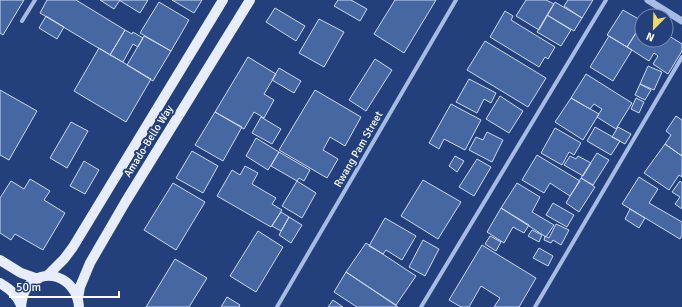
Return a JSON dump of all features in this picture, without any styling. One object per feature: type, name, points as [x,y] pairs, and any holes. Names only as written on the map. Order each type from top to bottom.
[{"type":"main road","name":"Amado-Bello Way","points":[[21,306],[22,297],[26,288],[33,281],[42,278],[64,259],[73,247],[223,0]]},
{"type":"main road","name":"Amado-Bello Way","points":[[78,303],[83,277],[104,238],[250,0]]},
{"type":"main road","points":[[0,260],[21,272],[42,278],[59,278],[68,282],[74,290],[78,303]]},
{"type":"main road","points":[[0,283],[13,291],[21,306]]},
{"type":"street","points":[[22,21],[35,0]]},
{"type":"street","name":"Rwang Pam Street","points":[[276,307],[456,0]]},
{"type":"street","points":[[421,307],[606,0]]},
{"type":"street","points":[[648,0],[682,21]]},
{"type":"street","points":[[535,307],[682,57]]},
{"type":"building","points":[[0,0],[24,0],[3,35],[0,33]]},
{"type":"building","points":[[47,0],[76,0],[125,30],[110,55],[40,13]]},
{"type":"building","points":[[100,0],[120,0],[114,9]]},
{"type":"building","points":[[119,0],[148,0],[140,13]]},
{"type":"building","points":[[172,0],[202,0],[194,13]]},
{"type":"building","points":[[338,0],[351,0],[367,9],[360,21],[334,6]]},
{"type":"building","points":[[395,0],[436,0],[404,53],[374,34]]},
{"type":"building","points":[[526,0],[546,0],[554,4],[539,30],[516,16]]},
{"type":"building","points":[[568,0],[593,0],[582,18],[564,6]]},
{"type":"building","points":[[159,2],[189,20],[171,51],[140,33]]},
{"type":"building","points":[[555,2],[582,18],[574,31],[547,15]]},
{"type":"building","points":[[275,8],[305,26],[296,41],[266,22]]},
{"type":"building","points":[[623,10],[634,16],[634,36],[627,47],[607,35]]},
{"type":"building","points":[[505,11],[513,16],[511,20],[555,47],[548,59],[545,57],[539,67],[490,37]]},
{"type":"building","points":[[547,15],[571,30],[561,46],[537,32]]},
{"type":"building","points":[[46,16],[64,27],[57,39],[39,28]]},
{"type":"building","points":[[319,19],[344,32],[324,67],[299,53]]},
{"type":"building","points":[[125,30],[132,34],[133,32],[143,38],[138,47],[133,44],[123,62],[110,55]]},
{"type":"building","points":[[144,36],[171,51],[153,81],[127,65]]},
{"type":"building","points":[[609,36],[632,50],[613,81],[590,67]]},
{"type":"building","points":[[634,36],[634,48],[674,48],[674,39],[682,44],[682,51],[668,74],[653,64],[658,56],[654,53],[649,61],[627,47]]},
{"type":"building","points":[[485,41],[546,78],[528,107],[467,70]]},
{"type":"building","points":[[99,48],[151,79],[126,122],[74,91]]},
{"type":"building","points":[[248,57],[276,74],[264,94],[274,100],[264,118],[254,112],[244,129],[215,112]]},
{"type":"building","points":[[375,59],[392,70],[366,111],[349,100]]},
{"type":"building","points":[[648,66],[662,72],[654,90],[640,84]]},
{"type":"building","points":[[279,68],[301,81],[294,93],[272,80]]},
{"type":"building","points":[[586,74],[632,103],[616,129],[597,117],[602,109],[594,104],[590,109],[571,98]]},
{"type":"building","points":[[469,79],[496,93],[491,103],[484,99],[477,113],[456,102]]},
{"type":"building","points":[[640,84],[651,90],[645,100],[635,95]]},
{"type":"building","points":[[0,90],[37,111],[9,160],[0,155]]},
{"type":"building","points":[[315,90],[361,117],[345,146],[330,137],[323,150],[338,159],[327,178],[279,150]]},
{"type":"building","points":[[500,96],[523,111],[509,133],[486,119]]},
{"type":"building","points":[[571,98],[599,114],[583,140],[555,122]]},
{"type":"building","points":[[636,98],[644,102],[639,113],[631,109]]},
{"type":"building","points":[[451,104],[481,120],[465,150],[444,139],[439,149],[429,143]]},
{"type":"building","points":[[215,112],[242,127],[223,161],[195,145]]},
{"type":"building","points":[[676,116],[682,120],[682,156],[665,144],[671,135],[666,131]]},
{"type":"building","points":[[261,117],[281,129],[272,144],[252,133]]},
{"type":"building","points":[[71,122],[88,131],[67,168],[50,158]]},
{"type":"building","points":[[595,127],[620,141],[611,155],[587,141]]},
{"type":"building","points":[[618,127],[631,134],[625,144],[612,137]]},
{"type":"building","points":[[555,128],[581,143],[574,155],[569,152],[562,165],[541,153]]},
{"type":"building","points":[[487,132],[503,140],[492,162],[469,150],[476,137],[483,140]]},
{"type":"building","points":[[256,138],[279,152],[268,170],[246,156]]},
{"type":"building","points":[[665,144],[682,156],[682,177],[679,175],[669,190],[644,173]]},
{"type":"building","points":[[192,151],[218,166],[203,193],[176,178]]},
{"type":"building","points":[[279,152],[310,170],[304,181],[299,178],[297,181],[271,166]]},
{"type":"building","points":[[597,153],[609,160],[593,185],[581,178]]},
{"type":"building","points":[[537,155],[580,181],[570,196],[550,183],[544,193],[522,180]]},
{"type":"building","points":[[455,156],[464,161],[457,172],[449,166]]},
{"type":"building","points":[[570,156],[576,159],[578,156],[591,163],[583,176],[564,165]]},
{"type":"building","points":[[477,159],[491,167],[474,196],[459,187]]},
{"type":"building","points":[[84,161],[99,170],[85,194],[70,186]]},
{"type":"building","points":[[245,166],[258,173],[252,184],[276,198],[272,204],[282,210],[271,227],[217,196],[232,170],[240,175]]},
{"type":"building","points":[[639,177],[658,189],[649,203],[682,222],[682,235],[680,239],[622,204]]},
{"type":"building","points":[[581,178],[595,187],[579,212],[566,203]]},
{"type":"building","points":[[30,179],[50,191],[44,200],[65,213],[43,250],[15,234],[11,240],[0,233],[0,198],[11,181],[24,189]]},
{"type":"building","points":[[423,180],[461,202],[438,239],[401,216]]},
{"type":"building","points":[[297,181],[316,193],[302,218],[282,206]]},
{"type":"building","points":[[680,181],[682,183],[682,209],[675,204],[680,197],[672,192]]},
{"type":"building","points":[[173,183],[205,202],[176,250],[144,230]]},
{"type":"building","points":[[517,183],[540,197],[532,212],[554,225],[546,237],[501,208]]},
{"type":"building","points":[[553,203],[574,215],[567,227],[546,215]]},
{"type":"building","points":[[501,208],[529,225],[524,233],[513,227],[504,243],[487,232]]},
{"type":"building","points":[[630,209],[645,218],[639,228],[625,219]]},
{"type":"building","points":[[281,212],[289,217],[281,231],[272,226]]},
{"type":"building","points":[[289,217],[302,225],[291,243],[279,235]]},
{"type":"building","points":[[385,218],[416,236],[402,260],[386,250],[383,254],[369,246]]},
{"type":"building","points":[[556,224],[569,230],[561,245],[553,240],[551,243],[544,240],[545,236],[549,238]]},
{"type":"building","points":[[532,230],[542,235],[539,242],[528,236]]},
{"type":"building","points":[[258,231],[283,247],[256,292],[230,276]]},
{"type":"building","points":[[490,236],[501,242],[496,251],[485,244]]},
{"type":"building","points":[[423,240],[439,249],[425,276],[409,267]]},
{"type":"building","points":[[366,243],[416,276],[396,305],[346,272]]},
{"type":"building","points":[[482,245],[536,278],[519,307],[494,307],[500,298],[481,286],[469,307],[461,307],[449,300]]},
{"type":"building","points":[[539,248],[553,256],[548,266],[533,258]]},
{"type":"building","points":[[175,259],[207,278],[189,307],[146,307]]},
{"type":"building","points":[[346,272],[398,307],[357,307],[334,292]]},
{"type":"building","points":[[227,297],[240,305],[239,307],[221,307]]},
{"type":"building","points":[[333,300],[343,307],[328,307]]}]
